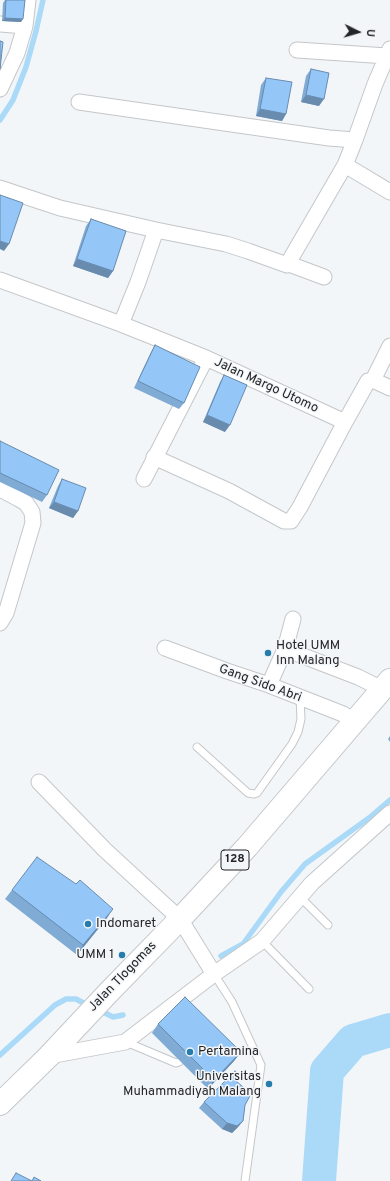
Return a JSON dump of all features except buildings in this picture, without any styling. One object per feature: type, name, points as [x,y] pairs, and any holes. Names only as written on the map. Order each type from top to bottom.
[{"type":"main road","name":"Jalan Tlogomas","points":[[0,1104],[49,1056],[247,847],[386,684]]},
{"type":"street","points":[[0,89],[16,53],[25,26],[28,0]]},
{"type":"street","points":[[0,24],[25,26]]},
{"type":"street","points":[[289,264],[345,165],[389,52],[297,50]]},
{"type":"street","points":[[79,102],[330,138],[354,140]]},
{"type":"street","points":[[345,165],[390,192]]},
{"type":"street","points":[[0,188],[60,208],[226,244],[286,265],[289,264],[324,278]]},
{"type":"street","points":[[121,324],[138,282],[156,230]]},
{"type":"street","name":"Jalan Margo Utomo","points":[[0,280],[121,324],[206,358],[345,422]]},
{"type":"street","points":[[373,380],[390,346]]},
{"type":"street","points":[[144,479],[206,358]]},
{"type":"street","points":[[154,457],[229,491],[284,521],[291,521],[300,507],[366,382],[373,380],[390,388]]},
{"type":"street","points":[[0,489],[26,503],[32,512],[33,523],[6,613],[0,623]]},
{"type":"street","points":[[269,685],[285,649],[293,619]]},
{"type":"street","name":"Gang Sido Abri","points":[[165,648],[226,671],[269,685],[343,714],[355,721]]},
{"type":"street","points":[[285,649],[358,677],[386,684]]},
{"type":"street","points":[[39,782],[106,850],[180,919],[214,974]]},
{"type":"street","points":[[49,1056],[125,1042],[187,999],[214,974],[262,941],[300,897],[327,869],[390,813]]},
{"type":"lane","points":[[197,748],[248,792],[251,794],[257,793],[292,744],[298,732],[301,719],[300,698]]},
{"type":"lane","points":[[300,897],[328,925]]},
{"type":"lane","points":[[262,941],[308,989]]},
{"type":"lane","points":[[214,974],[232,1002],[262,1070],[246,1181]]},
{"type":"lane","points":[[125,1042],[176,1063],[179,1062]]},
{"type":"waterway","points":[[0,120],[13,100],[26,67],[43,0]]},
{"type":"waterway","points":[[221,956],[243,944],[281,892],[305,864],[369,818],[390,800]]},
{"type":"waterway","points":[[0,1055],[55,1005],[66,999],[76,999],[89,1006]]},
{"type":"waterway","points":[[99,1010],[113,1017],[123,1015]]},
{"type":"waterway","points":[[319,1181],[327,1071],[353,1041],[390,1030]]},
{"type":"place","name":"Hotel UMM Inn Malang","points":[[268,653]]},
{"type":"place","name":"Indomaret","points":[[88,924]]},
{"type":"place","name":"UMM 1","points":[[122,955]]},
{"type":"place","name":"Pertamina","points":[[190,1052]]},
{"type":"place","name":"Universitas Muhammadiyah Malang","points":[[269,1084]]}]
